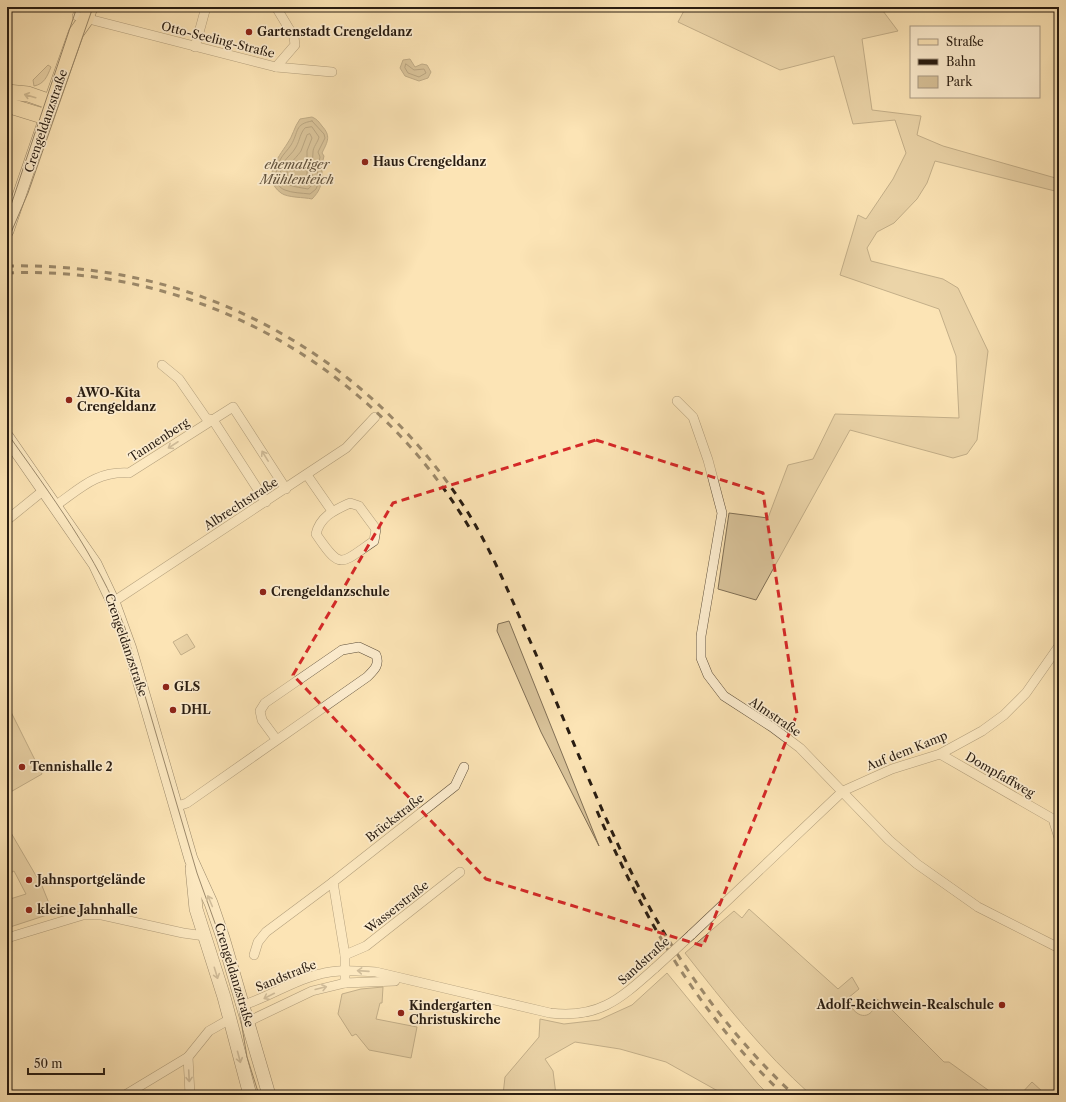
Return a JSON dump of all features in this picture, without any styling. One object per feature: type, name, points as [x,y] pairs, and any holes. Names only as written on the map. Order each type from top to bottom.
[{"type":"main road","name":"Crengeldanzstraße","points":[[7,231],[83,12]]},
{"type":"main road","points":[[7,92],[28,94],[51,102]]},
{"type":"main road","points":[[7,105],[46,117]]},
{"type":"main road","name":"Crengeldanzstraße","points":[[7,437],[95,564],[113,602],[130,649],[191,859],[211,903],[223,938],[269,1095]]},
{"type":"main road","name":"Crengeldanzstraße","points":[[191,859],[196,909],[230,1020],[250,1095]]},
{"type":"main road","points":[[205,936],[223,938]]},
{"type":"main road","points":[[230,1020],[242,1005]]},
{"type":"main road","points":[[230,1020],[247,1022]]},
{"type":"street","points":[[195,47],[206,7]]},
{"type":"street","points":[[276,7],[294,37],[295,45],[276,67]]},
{"type":"street","name":"Otto-Seeling-Straße","points":[[83,12],[195,47],[276,67],[332,72]]},
{"type":"street","points":[[162,365],[180,379],[206,418],[213,420],[266,502]]},
{"type":"street","name":"Almstraße","points":[[677,401],[693,417],[708,460],[722,513],[701,636],[702,658],[708,675],[724,696],[772,727],[800,748],[889,840],[939,880],[978,906],[1059,948]]},
{"type":"street","name":"Tannenberg","points":[[55,506],[98,477],[115,472],[129,473],[233,407],[286,489]]},
{"type":"street","name":"Albrechtstraße","points":[[113,602],[346,448],[375,417]]},
{"type":"street","points":[[308,474],[332,511]]},
{"type":"street","points":[[7,520],[44,490]]},
{"type":"street","points":[[350,503],[359,506],[376,529],[374,541],[344,561],[337,560],[330,555],[316,534],[318,524],[332,511],[350,503]]},
{"type":"street","name":"Auf dem Kamp","points":[[843,791],[892,769],[940,754],[982,731],[1004,715],[1026,693],[1059,646]]},
{"type":"street","points":[[175,807],[187,803],[276,739],[367,677],[377,666],[378,660],[376,655],[359,647],[342,650],[265,703],[260,711],[262,720],[276,739]]},
{"type":"street","name":"Dompfaffweg","points":[[940,754],[1053,819],[1059,838]]},
{"type":"street","name":"Brückstraße","points":[[254,955],[258,942],[266,932],[333,882],[455,786],[464,767]]},
{"type":"street","name":"Sandstraße","points":[[242,1005],[263,999],[301,980],[319,974],[345,970],[376,972],[409,981],[550,1012],[572,1014],[600,1009],[615,1002],[655,968],[843,791]]},
{"type":"street","name":"Wasserstraße","points":[[345,955],[366,946],[460,872]]},
{"type":"street","points":[[333,882],[345,955],[345,983]]},
{"type":"street","points":[[7,938],[83,915],[102,915],[183,933],[205,936]]},
{"type":"street","name":"Sandstraße","points":[[247,1022],[306,992],[345,983],[409,981]]},
{"type":"street","points":[[125,1095],[188,1056],[209,1031],[230,1020]]},
{"type":"street","points":[[188,1056],[190,1095]]},
{"type":"highlighted area","points":[[596,440],[763,493],[797,714],[703,946],[486,879],[293,675],[393,503]]},
{"type":"green space","points":[[686,7],[880,7],[898,31],[862,39],[872,110],[921,116],[917,135],[943,146],[1059,179],[1059,192],[935,161],[927,183],[917,199],[894,223],[877,232],[867,248],[871,261],[943,279],[958,288],[988,351],[977,440],[967,454],[953,458],[850,430],[756,600],[718,589],[729,513],[768,518],[788,465],[813,459],[835,414],[959,418],[956,356],[939,309],[840,275],[858,215],[866,219],[893,179],[906,153],[895,120],[853,124],[834,56],[780,70],[678,22]]},
{"type":"green space","points":[[48,65],[51,67],[43,82],[34,86],[33,80]]},
{"type":"green space","points":[[509,621],[599,846],[541,732],[497,631],[498,624]]},
{"type":"green space","points":[[187,634],[195,647],[181,655],[173,642]]},
{"type":"green space","points":[[7,704],[42,774],[7,794]]},
{"type":"green space","name":"Jahnsportgelände","points":[[7,826],[42,886],[53,913],[7,928],[7,900],[26,894],[14,871],[7,875]]},
{"type":"green space","points":[[749,909],[838,989],[852,977],[859,989],[848,998],[848,1006],[850,1005],[858,1014],[866,1015],[870,1013],[873,1010],[876,999],[885,1003],[944,1062],[949,1062],[995,1095],[811,1095],[760,1044],[685,953],[734,911],[742,918]]},
{"type":"green space","points":[[667,973],[758,1084],[769,1095],[725,1095],[666,1062],[620,1049],[575,1042],[545,1059],[553,1071],[556,1095],[503,1095],[505,1077],[539,1037],[540,1019],[564,1024],[599,1020],[632,1005]]},
{"type":"green space","points":[[383,987],[382,1003],[380,1003],[376,1019],[417,1027],[411,1058],[369,1050],[356,1034],[352,1036],[338,1014],[342,994],[361,989]]},
{"type":"green space","points":[[1032,1082],[1044,1093],[1042,1095],[1020,1095]]},
{"type":"water","points":[[410,59],[415,67],[422,64],[427,65],[431,72],[428,78],[419,81],[405,76],[400,68],[403,60]]},
{"type":"water","name":"ehemaliger Mühlenteich","points":[[312,117],[319,122],[328,136],[322,153],[324,156],[320,188],[312,199],[284,195],[275,187],[272,181],[273,168],[300,119]]},
{"type":"tram line","points":[[7,217],[77,7]]},
{"type":"tram line","points":[[7,242],[28,193],[93,7]]},
{"type":"tram line","points":[[7,433],[56,503],[87,551],[114,601],[125,628],[197,873],[220,937],[236,991],[247,1057],[259,1095]]},
{"type":"railway","points":[[7,266],[73,268],[138,278],[170,286],[232,309],[293,340],[322,359],[377,403],[402,428],[447,482],[467,511],[485,543],[516,609],[615,838],[630,870],[661,928],[694,979],[731,1028],[772,1074],[794,1095]]},
{"type":"railway","points":[[7,273],[77,275],[145,287],[211,307],[273,337],[330,374],[383,418],[429,470],[469,527]]},
{"type":"railway","points":[[597,811],[634,889],[676,963],[725,1032],[753,1064],[784,1095]]},
{"type":"place","name":"Gartenstadt Crengeldanz","points":[[249,32]]},
{"type":"place","name":"Haus Crengeldanz","points":[[365,162]]},
{"type":"place","name":"AWO-Kita Crengeldanz","points":[[69,400]]},
{"type":"place","name":"Crengeldanzschule","points":[[263,592]]},
{"type":"place","name":"GLS","points":[[166,687]]},
{"type":"place","name":"DHL","points":[[173,710]]},
{"type":"place","name":"Tennishalle 2","points":[[22,767]]},
{"type":"place","name":"Jahnsportgelände","points":[[29,880]]},
{"type":"place","name":"kleine Jahnhalle","points":[[29,910]]},
{"type":"place","name":"Adolf-Reichwein-Realschule","points":[[1002,1005]]},
{"type":"place","name":"Kindergarten Christuskirche","points":[[401,1013]]}]
